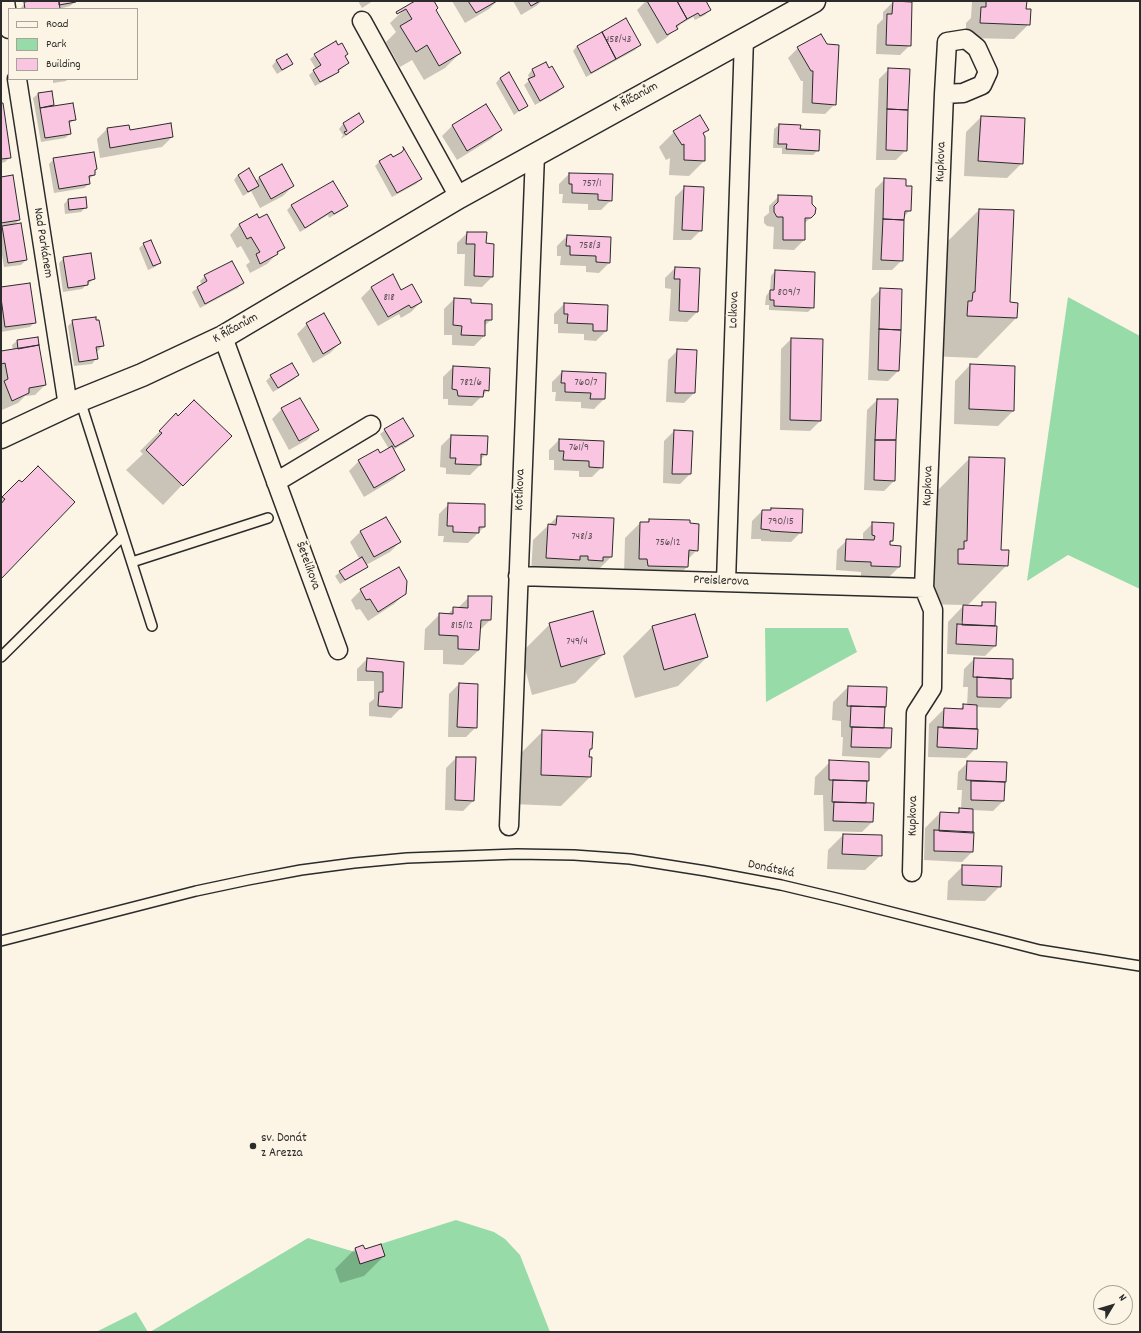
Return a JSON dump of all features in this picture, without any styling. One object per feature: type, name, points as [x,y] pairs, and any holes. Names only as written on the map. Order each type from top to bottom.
[{"type":"street","points":[[5,1],[8,22]]},
{"type":"street","name":"K Říčanům","points":[[1,437],[74,403],[142,375],[223,337],[459,197],[744,38],[814,1]]},
{"type":"street","points":[[362,21],[459,197]]},
{"type":"street","name":"Lolkova","points":[[726,582],[744,38]]},
{"type":"street","name":"Nad Parkánem","points":[[17,80],[74,403]]},
{"type":"street","name":"Kupkova","points":[[912,872],[916,713],[932,688],[933,610],[924,588],[944,94]]},
{"type":"street","name":"Kotíkova","points":[[509,826],[535,154]]},
{"type":"street","name":"Šetelíkova","points":[[223,337],[338,650]]},
{"type":"street","points":[[276,482],[371,425]]},
{"type":"street","name":"Preislerova","points":[[518,576],[924,588]]},
{"type":"lane","points":[[74,403],[123,536],[152,626]]},
{"type":"lane","points":[[132,562],[268,518]]},
{"type":"lane","points":[[1,657],[123,536]]},
{"type":"lane","name":"Donátská","points":[[1,942],[196,891],[286,873],[354,863],[407,858],[509,854],[574,855],[630,859],[781,885],[1023,945],[1082,958],[1140,966]]},
{"type":"green space","points":[[1068,297],[1140,336],[1140,589],[1068,555],[1027,581]]},
{"type":"green space","points":[[765,628],[848,628],[857,652],[766,702]]},
{"type":"green space","points":[[456,1220],[494,1232],[505,1239],[520,1255],[550,1332],[150,1332],[308,1238],[355,1252],[355,1248],[363,1245],[365,1249]]},
{"type":"green space","points":[[136,1312],[148,1332],[96,1332]]},
{"type":"building","points":[[59,1],[60,8],[25,8],[24,2]]},
{"type":"building","points":[[59,1],[76,1],[76,2],[59,5]]},
{"type":"building","points":[[415,1],[434,1],[438,8],[436,10],[461,53],[439,66],[427,45],[416,52],[400,26],[412,19],[406,9],[397,14],[396,12]]},
{"type":"building","points":[[468,1],[497,1],[476,13]]},
{"type":"building","points":[[528,1],[540,1],[531,6]]},
{"type":"building","points":[[647,1],[677,1],[687,19],[676,26],[678,29],[667,35]]},
{"type":"building","points":[[677,1],[706,1],[711,10],[700,16],[698,13],[687,19]]},
{"type":"building","points":[[893,1],[912,2],[911,46],[886,45],[887,14],[892,14]]},
{"type":"building","points":[[986,1],[1027,1],[1026,9],[1031,9],[1030,25],[980,23],[981,7],[986,7]]},
{"type":"building","points":[[626,18],[641,45],[616,59],[602,32]]},
{"type":"building","points":[[602,32],[616,59],[591,73],[577,46]]},
{"type":"building","points":[[821,34],[827,44],[839,45],[836,105],[812,103],[813,71],[811,71],[797,47]]},
{"type":"building","points":[[336,41],[338,45],[342,43],[348,54],[345,56],[349,63],[338,70],[339,72],[320,82],[313,70],[321,65],[314,54]]},
{"type":"building","points":[[287,54],[293,64],[282,70],[276,60]]},
{"type":"building","points":[[546,62],[549,68],[552,66],[564,87],[540,101],[528,79],[535,76],[532,69]]},
{"type":"building","points":[[888,68],[910,69],[908,110],[887,109]]},
{"type":"building","points":[[509,72],[528,106],[519,111],[500,78]]},
{"type":"building","points":[[52,91],[54,105],[40,108],[38,93]]},
{"type":"building","points":[[1,103],[3,103],[11,158],[1,159]]},
{"type":"building","points":[[73,103],[76,120],[69,121],[71,134],[45,138],[40,108]]},
{"type":"building","points":[[486,104],[502,130],[467,151],[452,125]]},
{"type":"building","points":[[887,109],[908,110],[907,151],[886,150]]},
{"type":"building","points":[[359,113],[364,122],[346,135],[344,132],[347,131],[343,123]]},
{"type":"building","points":[[700,115],[709,130],[703,133],[705,137],[705,161],[684,160],[684,144],[682,145],[673,131]]},
{"type":"building","points":[[981,116],[1025,118],[1023,164],[978,161]]},
{"type":"building","points":[[171,123],[173,137],[110,148],[107,128],[129,125],[130,130]]},
{"type":"building","points":[[779,124],[801,125],[800,129],[820,130],[819,151],[786,149],[787,144],[778,144]]},
{"type":"building","points":[[403,147],[422,179],[397,193],[379,161],[391,154],[393,157],[402,152],[404,149]]},
{"type":"building","points":[[94,152],[97,169],[95,170],[95,175],[89,176],[90,184],[59,189],[53,158]]},
{"type":"building","points":[[282,164],[294,186],[271,199],[259,177]]},
{"type":"building","points":[[249,168],[259,186],[248,192],[238,175]]},
{"type":"building","points":[[569,173],[613,174],[612,201],[598,200],[598,194],[572,193],[572,184],[569,184]]},
{"type":"building","points":[[13,175],[20,220],[1,223],[1,177]]},
{"type":"building","points":[[884,178],[906,179],[906,186],[912,186],[911,211],[905,211],[904,220],[883,219]]},
{"type":"building","points":[[333,181],[348,206],[334,214],[332,211],[305,228],[291,205]]},
{"type":"building","points":[[684,186],[704,187],[702,231],[682,230]]},
{"type":"building","points":[[778,195],[812,196],[812,204],[816,208],[815,214],[811,218],[805,218],[805,240],[783,240],[783,217],[777,217],[774,212],[774,206],[778,202]]},
{"type":"building","points":[[86,197],[87,208],[69,210],[68,199]]},
{"type":"building","points":[[979,209],[1014,210],[1010,302],[1018,303],[1017,318],[967,316],[968,301],[972,301],[973,292],[975,292]]},
{"type":"building","points":[[257,214],[259,218],[267,214],[285,248],[277,252],[278,254],[260,264],[256,254],[260,252],[251,237],[247,239],[239,224]]},
{"type":"building","points":[[883,219],[904,220],[903,261],[881,260]]},
{"type":"building","points":[[21,223],[27,260],[8,263],[2,226]]},
{"type":"building","points":[[467,232],[487,232],[486,243],[494,244],[493,277],[474,276],[475,244],[466,244]]},
{"type":"building","points":[[567,235],[611,237],[610,263],[596,262],[596,256],[570,255],[570,246],[566,246]]},
{"type":"building","points":[[151,240],[161,263],[153,266],[143,243]]},
{"type":"building","points":[[91,253],[95,279],[88,281],[88,285],[68,288],[63,257]]},
{"type":"building","points":[[232,261],[244,283],[205,304],[197,287],[207,281],[204,275]]},
{"type":"building","points":[[675,267],[700,268],[698,312],[679,311],[680,279],[674,279]]},
{"type":"building","points":[[775,270],[815,272],[814,308],[774,306],[774,300],[770,300],[770,290],[774,290]]},
{"type":"building","points":[[393,274],[401,290],[412,284],[422,302],[411,308],[409,305],[388,317],[371,287]]},
{"type":"building","points":[[30,283],[36,323],[5,327],[1,287]]},
{"type":"building","points":[[880,288],[902,289],[901,330],[879,329]]},
{"type":"building","points":[[454,298],[471,299],[471,303],[492,304],[492,320],[485,320],[485,336],[461,335],[462,326],[453,325]]},
{"type":"building","points":[[564,303],[608,305],[607,331],[593,331],[593,324],[567,323],[568,314],[564,314]]},
{"type":"building","points":[[324,313],[341,343],[323,354],[306,323]]},
{"type":"building","points":[[96,317],[96,320],[99,320],[104,346],[96,347],[98,359],[79,362],[72,320]]},
{"type":"building","points":[[879,329],[901,330],[899,371],[878,370]]},
{"type":"building","points":[[38,337],[39,345],[18,349],[17,340]]},
{"type":"building","points":[[791,338],[823,339],[821,421],[790,420]]},
{"type":"building","points":[[39,345],[46,385],[29,388],[29,393],[12,401],[4,381],[8,379],[5,363],[1,364],[1,351]]},
{"type":"building","points":[[677,349],[697,350],[695,393],[675,393]]},
{"type":"building","points":[[292,363],[299,375],[278,388],[270,375]]},
{"type":"building","points":[[970,364],[1015,366],[1014,411],[969,409]]},
{"type":"building","points":[[453,366],[490,368],[489,391],[484,390],[483,397],[458,396],[457,390],[452,389]]},
{"type":"building","points":[[562,371],[606,373],[605,399],[590,399],[591,393],[565,392],[565,383],[561,383]]},
{"type":"building","points":[[300,398],[319,430],[299,441],[281,408]]},
{"type":"building","points":[[877,399],[898,399],[896,440],[875,440]]},
{"type":"building","points":[[194,400],[232,436],[183,486],[146,450],[162,433],[159,431],[176,413],[178,416]]},
{"type":"building","points":[[403,418],[414,436],[395,447],[384,429]]},
{"type":"building","points":[[674,430],[693,431],[691,474],[672,474]]},
{"type":"building","points":[[451,435],[488,436],[487,455],[481,454],[481,465],[455,464],[456,458],[450,458]]},
{"type":"building","points":[[559,439],[604,441],[603,468],[589,467],[589,461],[563,460],[564,451],[559,451]]},
{"type":"building","points":[[875,440],[896,440],[895,481],[874,480]]},
{"type":"building","points":[[392,446],[405,470],[374,488],[358,460],[378,449],[380,453]]},
{"type":"building","points":[[969,457],[1005,458],[1001,550],[1009,550],[1008,566],[958,564],[958,549],[964,549],[964,541],[967,541]]},
{"type":"building","points":[[38,466],[75,502],[1,579],[1,504],[5,499],[2,497],[19,480],[22,482]]},
{"type":"building","points":[[448,503],[485,504],[485,527],[479,527],[479,533],[453,532],[453,526],[447,526]]},
{"type":"building","points":[[771,508],[803,509],[802,533],[761,529],[762,510],[771,510]]},
{"type":"building","points":[[557,516],[614,518],[612,557],[603,557],[603,561],[588,560],[588,556],[580,556],[580,560],[546,558],[548,524],[556,525]]},
{"type":"building","points":[[386,517],[401,542],[374,557],[360,531]]},
{"type":"building","points":[[649,519],[690,520],[690,523],[699,524],[698,551],[689,550],[688,567],[648,566],[647,559],[639,559],[640,522],[649,522]]},
{"type":"building","points":[[872,522],[894,523],[893,541],[890,541],[890,545],[901,546],[900,567],[871,566],[871,562],[845,561],[846,539],[874,540],[875,536],[872,535]]},
{"type":"building","points":[[362,557],[368,567],[345,580],[339,571]]},
{"type":"building","points":[[399,567],[407,581],[406,594],[378,612],[370,599],[366,600],[360,589]]},
{"type":"building","points":[[468,596],[492,596],[491,620],[481,620],[479,650],[458,649],[458,636],[439,635],[439,613],[453,614],[453,607],[468,608]]},
{"type":"building","points":[[982,602],[996,602],[995,626],[962,625],[963,605],[982,606]]},
{"type":"building","points":[[593,611],[605,654],[561,667],[549,623]]},
{"type":"building","points":[[695,614],[708,657],[664,670],[652,626]]},
{"type":"building","points":[[957,624],[997,626],[996,646],[956,644]]},
{"type":"building","points":[[367,658],[404,662],[402,708],[378,706],[379,692],[383,692],[383,672],[366,671]]},
{"type":"building","points":[[974,658],[1013,659],[1013,679],[973,677]]},
{"type":"building","points":[[977,677],[1011,679],[1011,698],[977,697]]},
{"type":"building","points":[[459,683],[478,684],[477,728],[457,727]]},
{"type":"building","points":[[848,686],[887,687],[886,707],[847,706]]},
{"type":"building","points":[[963,704],[977,705],[977,729],[943,728],[944,708],[963,709]]},
{"type":"building","points":[[851,706],[885,707],[884,728],[850,727]]},
{"type":"building","points":[[852,727],[892,728],[891,748],[851,747]]},
{"type":"building","points":[[938,727],[978,729],[977,749],[937,747]]},
{"type":"building","points":[[542,730],[593,732],[592,749],[590,749],[589,757],[592,757],[591,777],[541,775]]},
{"type":"building","points":[[456,757],[476,757],[474,801],[455,800]]},
{"type":"building","points":[[829,760],[869,762],[869,781],[829,780]]},
{"type":"building","points":[[967,761],[1007,762],[1006,782],[966,780]]},
{"type":"building","points":[[833,780],[867,781],[866,803],[832,802]]},
{"type":"building","points":[[971,781],[1005,782],[1004,801],[971,800]]},
{"type":"building","points":[[834,802],[874,803],[873,822],[833,821]]},
{"type":"building","points":[[959,808],[973,809],[973,833],[939,831],[940,812],[959,813]]},
{"type":"building","points":[[934,830],[974,832],[973,852],[934,851]]},
{"type":"building","points":[[843,834],[882,835],[882,856],[842,854]]},
{"type":"building","points":[[962,865],[1002,866],[1001,887],[962,885]]},
{"type":"building","points":[[381,1244],[385,1256],[360,1264],[355,1248],[363,1245],[365,1249]]},
{"type":"place","name":"sv. Donát z Arezza","points":[[253,1146]]}]
